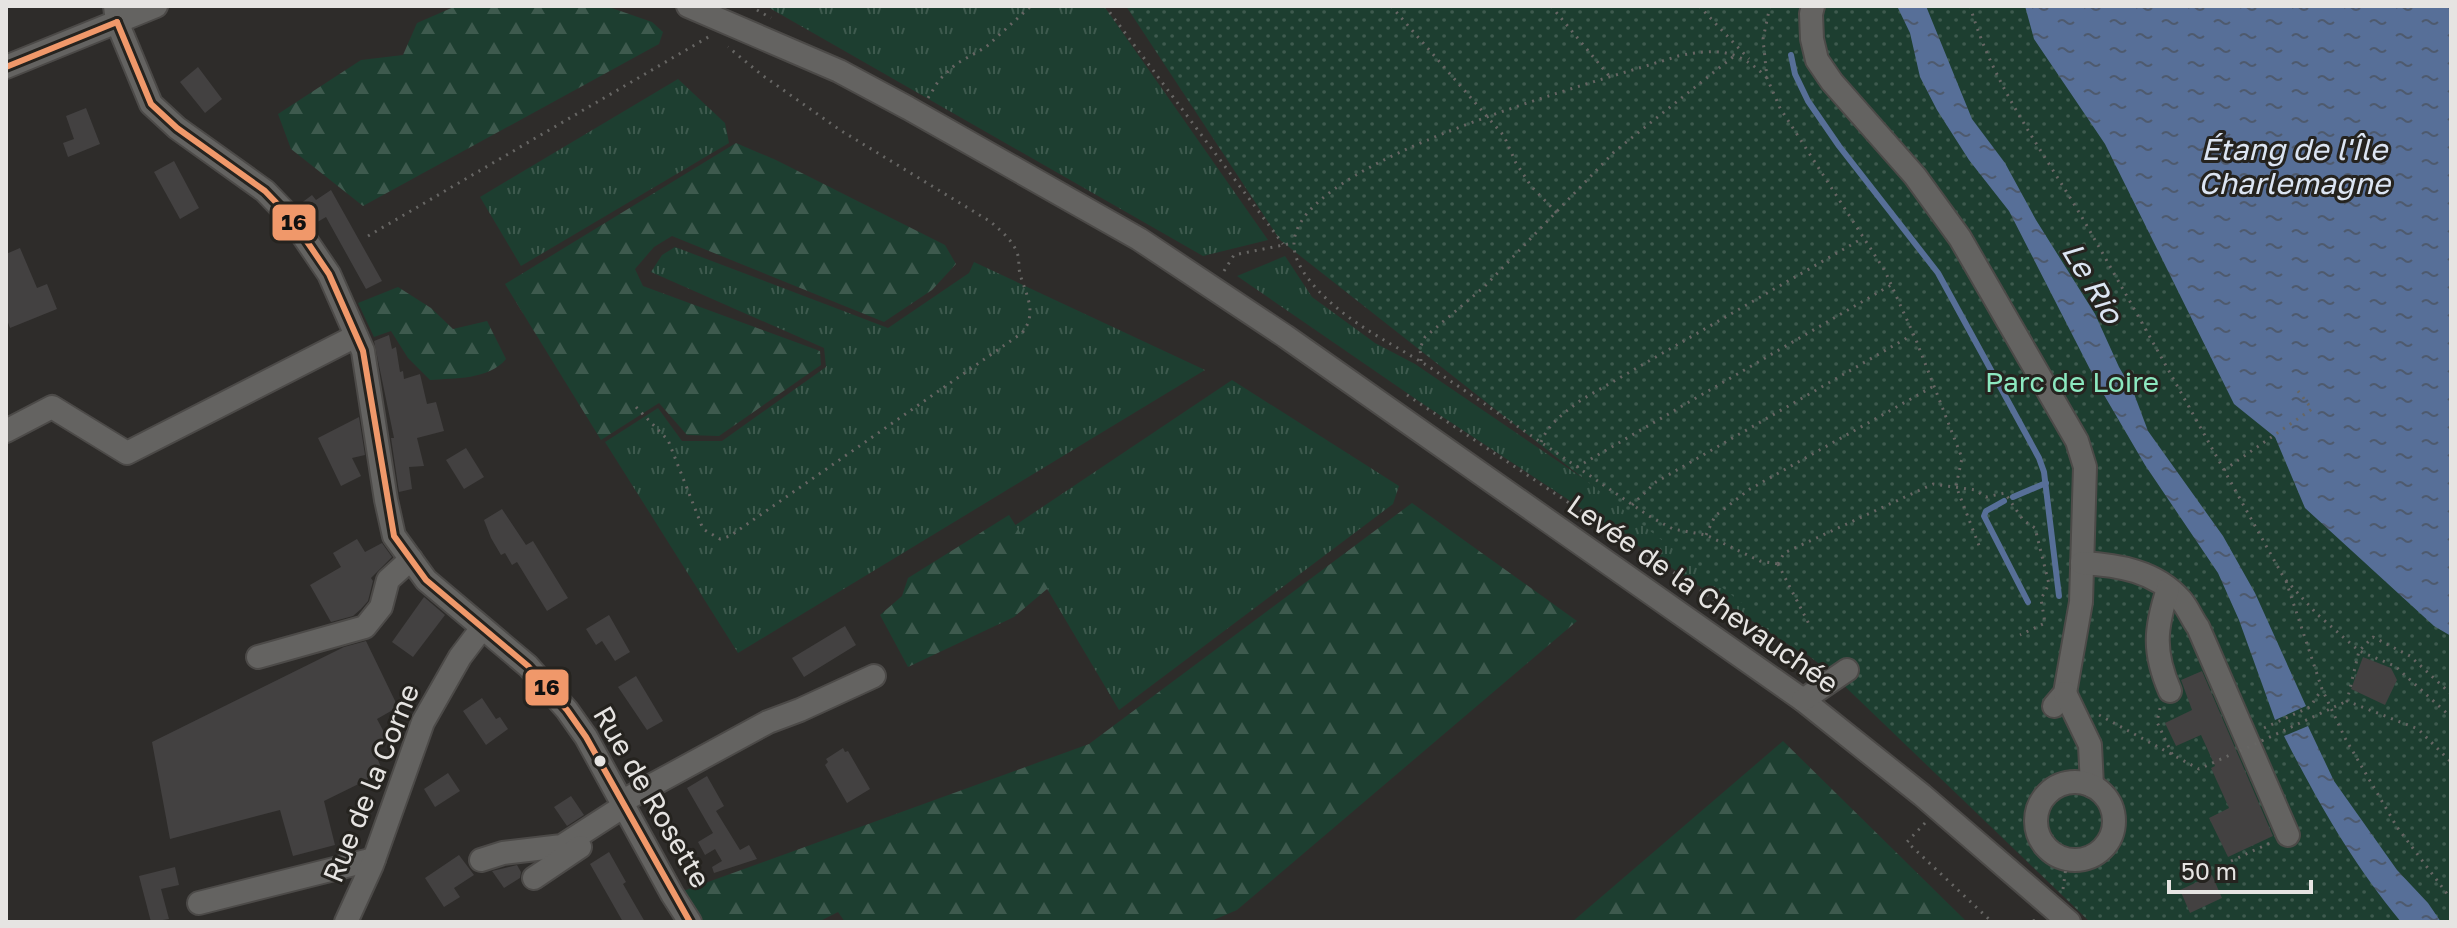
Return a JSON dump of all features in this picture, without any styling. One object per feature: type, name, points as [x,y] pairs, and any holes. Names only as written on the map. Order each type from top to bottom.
[{"type":"street","points":[[6,67],[116,14],[156,6]]},
{"type":"street","name":"Levée de la Chevauchée","points":[[688,6],[839,71],[1139,239],[1285,336],[1803,700],[1938,808],[2069,922]]},
{"type":"street","points":[[1813,6],[1812,39],[1817,60],[1832,82],[1915,176],[1960,238],[2077,441],[2085,467],[2081,602],[2059,700],[2090,745],[2092,786]]},
{"type":"street","name":"Rue de Rosette","points":[[116,14],[151,104],[177,128],[265,191],[291,218],[329,274],[363,351],[394,536],[426,580],[528,666],[567,710],[586,737],[690,922]]},
{"type":"street","points":[[6,431],[52,407],[127,453],[356,336]]},
{"type":"street","points":[[258,657],[365,627],[381,607],[388,580],[411,559]]},
{"type":"street","points":[[2082,563],[2119,565],[2145,575],[2181,600],[2198,627],[2288,835]]},
{"type":"street","points":[[2168,589],[2156,648],[2159,667],[2170,691]]},
{"type":"street","name":"Rue de la Corne","points":[[346,922],[374,859],[423,722],[460,657],[482,628]]},
{"type":"street","points":[[1803,700],[1847,670]]},
{"type":"street","points":[[481,860],[503,853],[562,846],[768,722],[874,676]]},
{"type":"street","points":[[534,878],[624,808]]},
{"type":"street","points":[[199,903],[374,859]]},
{"type":"path","points":[[927,100],[939,80],[956,64],[986,47],[1031,6]]},
{"type":"path","points":[[1105,6],[1283,244]]},
{"type":"path","points":[[1391,6],[1504,136],[1531,186],[1557,213]]},
{"type":"path","points":[[1551,6],[1611,78]]},
{"type":"path","points":[[1699,6],[1767,78]]},
{"type":"path","points":[[1770,6],[1763,39],[1767,78],[1780,108],[1864,237],[1891,285],[1962,458],[1956,486],[1980,548]]},
{"type":"path","points":[[1970,6],[1978,36],[2021,122],[2085,223],[2284,578],[2322,689],[2345,738],[2397,827],[2451,899]]},
{"type":"path","points":[[368,236],[712,34]]},
{"type":"path","points":[[636,407],[668,440],[703,529],[720,539],[730,536],[1022,333],[1031,316],[1017,251],[991,222],[840,130],[762,75],[722,42]]},
{"type":"path","points":[[1750,60],[1709,50],[1678,56],[1430,137],[1339,185],[1307,212],[1293,243],[1309,280],[1334,306],[1366,331],[1421,361],[1632,505],[1673,529],[1706,535],[1760,561],[1778,564]]},
{"type":"path","points":[[1421,361],[1420,348],[1425,337],[1484,287],[1614,152],[1735,56]]},
{"type":"path","points":[[1541,442],[1555,420],[1581,400],[1864,237]]},
{"type":"path","points":[[1222,274],[1234,255],[1293,243]]},
{"type":"path","points":[[1577,467],[1891,285]]},
{"type":"path","points":[[1632,505],[1656,482],[1913,334]]},
{"type":"path","points":[[1706,535],[1715,516],[1750,489],[1934,386]]},
{"type":"path","points":[[2224,470],[2312,409],[2298,391]]},
{"type":"path","points":[[1778,564],[1784,553],[1933,484],[1975,490],[1986,497],[2005,493],[2023,520],[2035,528],[2049,584],[2041,599],[2045,623],[2020,635]]},
{"type":"path","points":[[1778,564],[1811,628]]},
{"type":"path","points":[[2284,578],[2317,614],[2359,651],[2395,666],[2451,717]]},
{"type":"path","points":[[2347,701],[2359,651],[2373,637],[2410,656],[2451,694]]},
{"type":"path","points":[[2262,729],[2310,707],[2322,689]]},
{"type":"path","points":[[2170,691],[2159,709],[2157,722],[2173,756]]},
{"type":"path","points":[[2059,700],[2199,769],[2347,701],[2418,729],[2451,762]]},
{"type":"path","points":[[1938,808],[1907,842],[1992,922]]},
{"type":"path","points":[[2231,861],[2288,835]]},
{"type":"green space","points":[[456,6],[606,6],[652,22],[663,32],[659,44],[363,206],[291,149],[278,114],[361,60],[403,55],[417,23]]},
{"type":"green space","points":[[766,6],[1104,6],[1268,240],[1203,256]]},
{"type":"green space","name":"Parc de Loire","points":[[1126,6],[2451,6],[2451,922],[2090,922],[1832,674],[1280,240]]},
{"type":"green space","points":[[678,79],[725,123],[729,143],[521,266],[480,197]]},
{"type":"green space","points":[[736,143],[945,245],[956,264],[932,290],[884,322],[672,236],[654,247],[635,269],[643,286],[820,351],[821,365],[719,436],[687,435],[659,403],[601,440],[505,284]]},
{"type":"green space","points":[[675,247],[888,328],[969,273],[974,262],[1205,370],[738,653],[605,442],[658,408],[682,441],[722,441],[826,367],[824,348],[651,272],[662,255]]},
{"type":"green space","points":[[1285,256],[1312,297],[1375,343],[1415,364],[1587,481],[1808,650],[1801,653],[1423,404],[1237,276]]},
{"type":"green space","points":[[398,287],[431,308],[453,329],[487,321],[506,359],[499,366],[481,374],[430,380],[408,358],[391,331],[374,337],[358,303]]},
{"type":"green space","points":[[1232,380],[1399,486],[1393,504],[1119,710],[1011,528]]},
{"type":"green space","points":[[1412,503],[1577,621],[1237,910],[1209,922],[845,922],[838,912],[818,922],[704,922],[683,891],[1089,744]]},
{"type":"green space","points":[[1009,515],[1053,584],[1014,617],[908,667],[880,615],[902,596],[908,578]]},
{"type":"green space","points":[[1783,741],[1967,922],[1572,922]]},
{"type":"water","points":[[1897,6],[1926,6],[1972,119],[2005,163],[2036,220],[2095,314],[2133,391],[2148,431],[2223,536],[2255,593],[2306,706],[2275,720],[2239,620],[2218,573],[2145,465],[2097,383],[2009,211],[1969,160],[1937,110],[1920,77],[1910,33]]},
{"type":"water","name":"Étang de l'Île Charlemagne","points":[[2025,6],[2451,6],[2451,636],[2434,626],[2305,508],[2275,437],[2234,404],[2105,144],[2034,39]]},
{"type":"water","points":[[2308,726],[2334,781],[2397,870],[2441,922],[2401,922],[2352,855],[2284,736]]},
{"type":"building","points":[[198,67],[222,99],[205,113],[180,82]]},
{"type":"building","points":[[86,108],[100,144],[68,157],[63,143],[74,139],[66,116]]},
{"type":"building","points":[[174,161],[199,208],[180,219],[154,172]]},
{"type":"building","points":[[331,190],[382,281],[366,289],[326,217],[314,224],[300,204],[312,195],[316,200]]},
{"type":"building","points":[[20,248],[37,288],[47,284],[57,309],[10,328],[6,317],[6,254]]},
{"type":"building","points":[[389,335],[392,349],[396,347],[404,379],[420,374],[427,404],[436,402],[444,431],[417,438],[424,466],[409,467],[412,489],[399,492],[391,438],[394,438],[374,341]]},
{"type":"building","points":[[359,417],[365,455],[352,458],[361,476],[341,486],[318,438]]},
{"type":"building","points":[[466,448],[484,477],[464,489],[446,460]]},
{"type":"building","points":[[502,509],[526,545],[533,541],[568,598],[547,611],[517,562],[512,565],[505,553],[501,555],[491,538],[484,520]]},
{"type":"building","points":[[357,539],[365,552],[382,543],[392,557],[371,578],[368,601],[361,609],[353,616],[331,622],[310,585],[341,567],[333,553]]},
{"type":"building","points":[[424,597],[445,615],[413,657],[392,642]]},
{"type":"building","points":[[609,615],[630,652],[615,661],[602,641],[596,645],[586,629]]},
{"type":"building","points":[[845,626],[856,645],[804,677],[792,658]]},
{"type":"building","points":[[366,641],[398,707],[377,719],[388,740],[373,748],[383,772],[324,801],[335,845],[293,856],[280,810],[170,839],[152,742],[344,647]]},
{"type":"building","points":[[2363,657],[2391,668],[2397,680],[2385,705],[2351,689]]},
{"type":"building","points":[[2202,671],[2273,836],[2228,857],[2209,818],[2229,808],[2211,768],[2215,766],[2201,735],[2176,746],[2165,723],[2192,710],[2181,680]]},
{"type":"building","points":[[636,676],[663,721],[647,730],[618,687]]},
{"type":"building","points":[[482,698],[496,719],[500,717],[508,729],[486,745],[463,711]]},
{"type":"building","points":[[843,748],[845,752],[848,751],[870,789],[847,803],[825,765],[828,762],[826,759]]},
{"type":"building","points":[[448,773],[460,791],[435,807],[424,789]]},
{"type":"building","points":[[707,776],[724,806],[716,811],[740,850],[749,845],[757,859],[714,873],[712,867],[722,861],[715,849],[705,855],[698,842],[713,833],[687,788]]},
{"type":"building","points":[[571,796],[584,815],[567,826],[554,807]]},
{"type":"building","points":[[609,852],[645,922],[623,922],[590,864]]},
{"type":"building","points":[[459,855],[474,875],[454,888],[460,897],[444,907],[425,878]]},
{"type":"building","points":[[517,865],[520,878],[504,888],[492,871]]},
{"type":"building","points":[[175,867],[179,885],[161,889],[169,919],[151,922],[139,876]]},
{"type":"building","points":[[2212,875],[2222,898],[2190,913],[2180,890]]},
{"type":"waterway","points":[[1791,55],[1795,74],[1808,101],[1839,146],[1938,273],[2039,458],[2044,472],[2059,596]]},
{"type":"waterway","points":[[2013,497],[2046,483]]},
{"type":"waterway","points":[[2004,501],[1986,511],[1984,516],[2028,602]]},
{"type":"transit line","name":"16","points":[[117,22],[151,104],[177,128],[265,191],[291,218],[329,274],[363,351],[394,536],[426,580],[528,666],[567,710],[586,737],[690,922]]},
{"type":"transit line","name":"16","points":[[6,67],[117,22]]},
{"type":"water label","name":"Le Rio","points":[[2092,283]]}]
